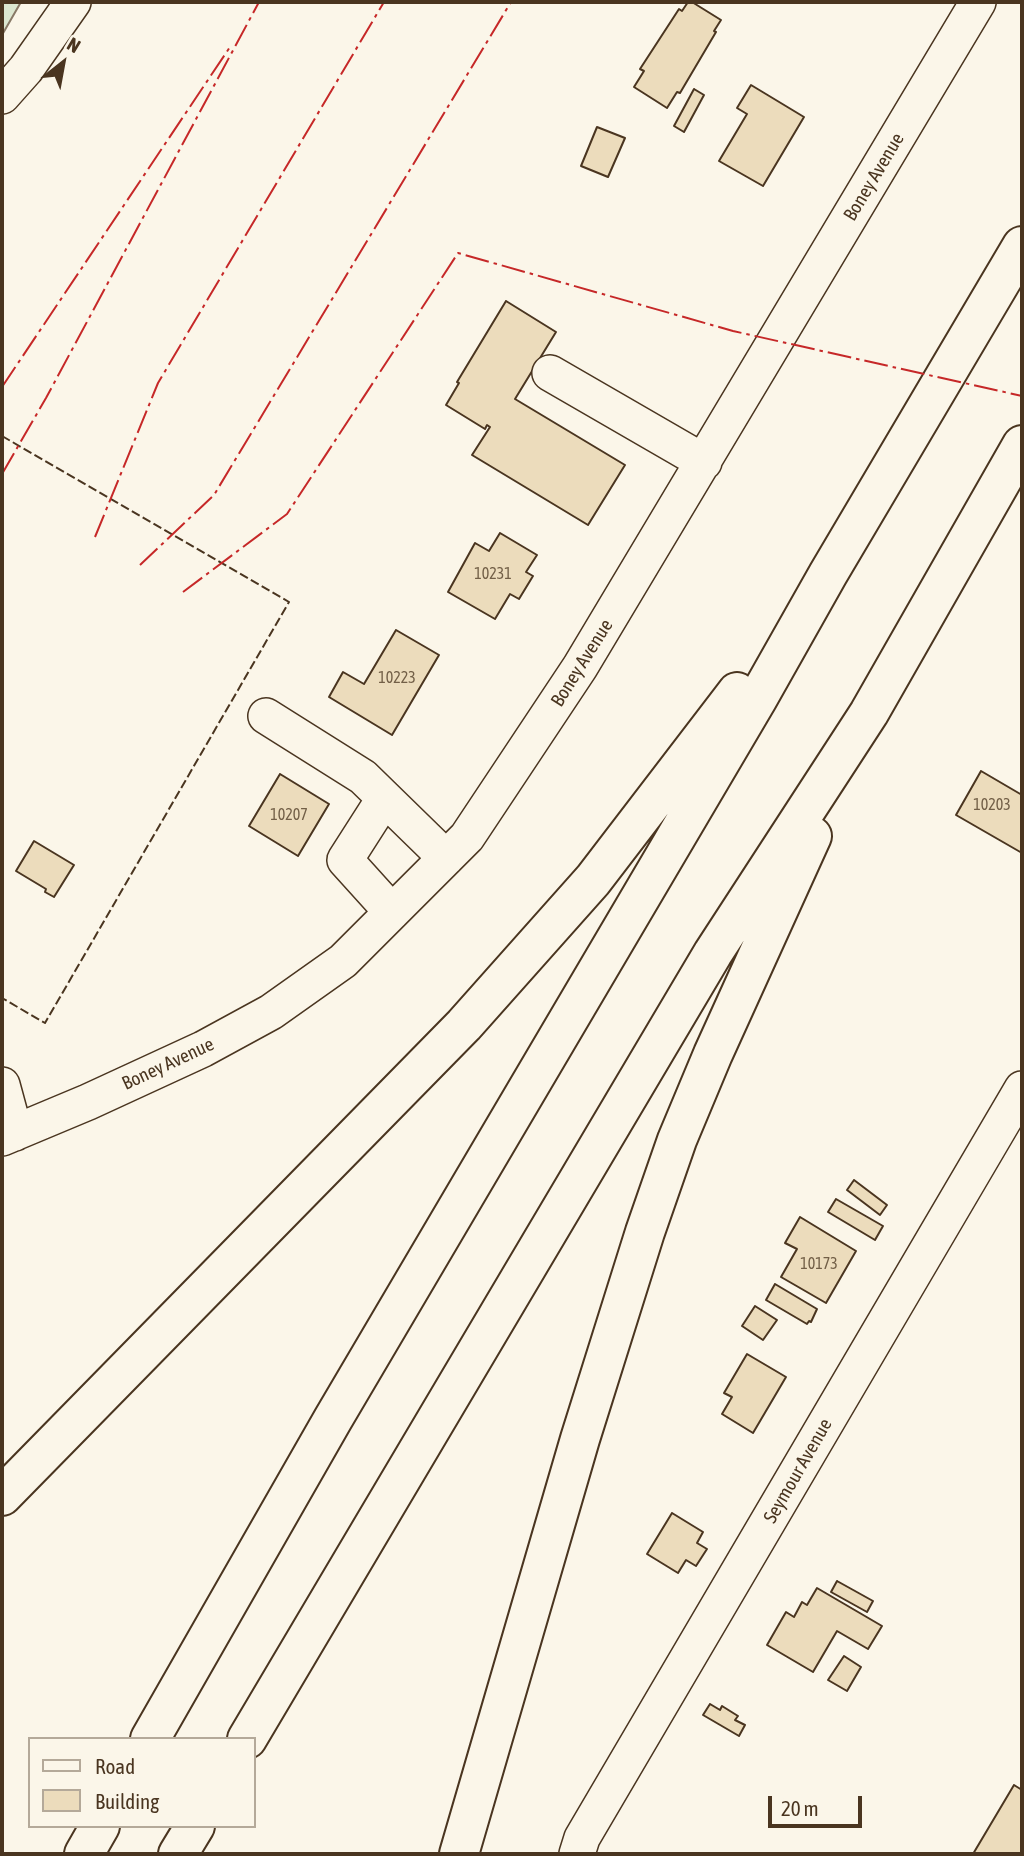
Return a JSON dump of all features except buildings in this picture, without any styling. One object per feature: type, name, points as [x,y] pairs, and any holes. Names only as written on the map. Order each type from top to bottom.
[{"type":"highway","points":[[151,1737],[332,1419],[1022,246]]},
{"type":"highway","points":[[248,1737],[713,953],[869,713],[1022,445]]},
{"type":"highway","points":[[2,1496],[464,1025],[526,957],[593,880],[828,574]]},
{"type":"highway","points":[[459,1854],[580,1439],[645,1232],[673,1153],[713,1054],[869,713]]},
{"type":"highway","points":[[84,1854],[99,1828]]},
{"type":"highway","points":[[178,1854],[194,1828]]},
{"type":"street","points":[[2,96],[26,69],[73,2]]},
{"type":"street","name":"Boney Avenue","points":[[8,1135],[190,1055],[271,1012],[343,961],[467,837],[587,656],[978,2]]},
{"type":"street","points":[[550,373],[704,462]]},
{"type":"street","points":[[266,716],[363,777],[446,858]]},
{"type":"street","points":[[384,799],[345,860],[392,912]]},
{"type":"street","points":[[2,1085],[8,1135]]},
{"type":"street","name":"Seymour Avenue","points":[[576,1854],[582,1838],[1022,1089]]},
{"type":"green space","points":[[2,2],[21,2],[2,35]]},
{"type":"fence","points":[[2,436],[289,602],[45,1023],[2,998]]},
{"type":"power","points":[[2,474],[46,398],[259,2]]},
{"type":"power","points":[[95,537],[158,383],[384,2]]},
{"type":"power","points":[[140,565],[214,495],[511,2]]},
{"type":"power","points":[[2,387],[230,47]]},
{"type":"power","points":[[183,592],[287,514],[458,253],[733,331],[1022,396]]}]
